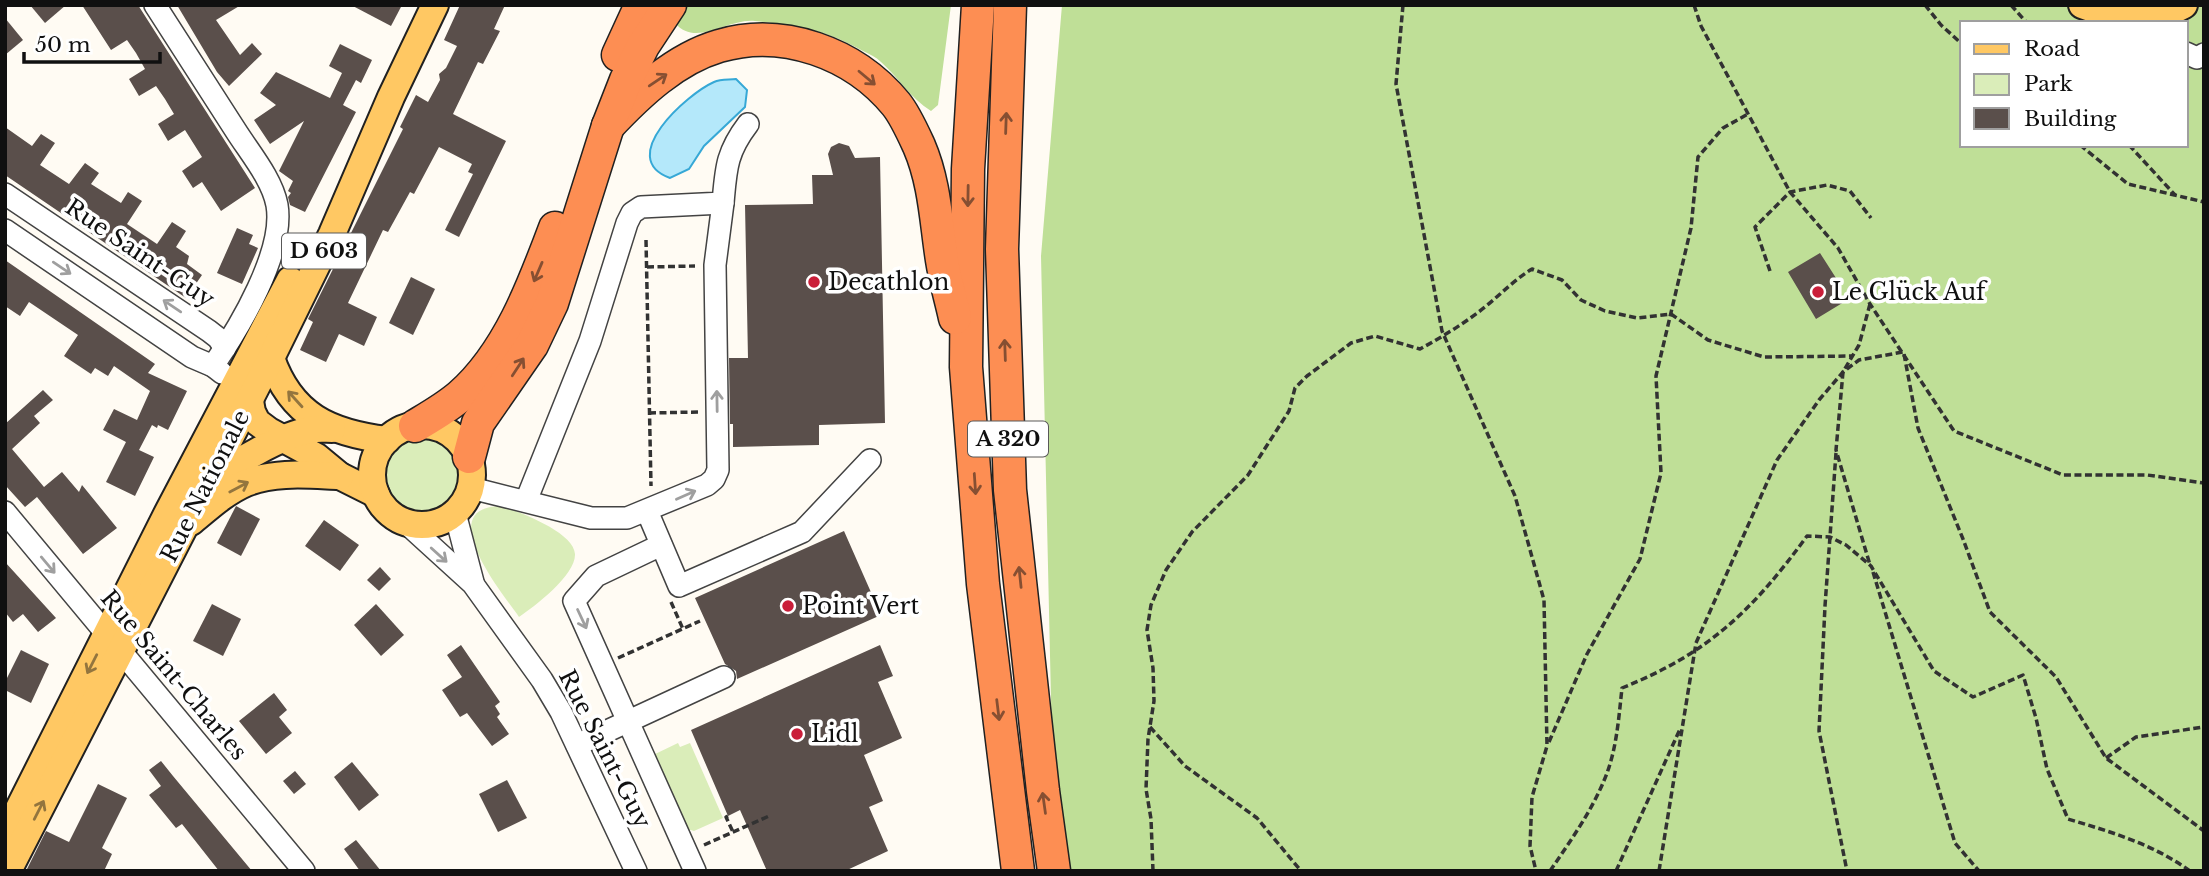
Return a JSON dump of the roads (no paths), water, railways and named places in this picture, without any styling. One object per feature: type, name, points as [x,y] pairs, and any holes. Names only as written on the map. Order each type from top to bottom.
[{"type":"highway","points":[[415,426],[462,394],[511,330],[543,261],[595,109],[641,5]]},
{"type":"highway","points":[[621,49],[655,5]]},
{"type":"highway","points":[[470,472],[478,423],[532,345],[552,303],[608,127],[626,80],[643,46],[670,5]]},
{"type":"highway","name":"A 320","points":[[978,5],[968,169],[966,367],[983,584],[1018,871]]},
{"type":"highway","name":"A 320","points":[[1012,12],[1002,249],[1010,490],[1054,871]]},
{"type":"highway","points":[[608,127],[649,85],[686,61],[718,46],[775,40],[800,44],[823,50],[864,74],[897,105],[919,147],[934,196],[942,262],[966,367]]},
{"type":"main road","name":"Rue Nationale","points":[[8,871],[114,642],[176,519],[240,370],[332,234],[391,97],[435,5]]},
{"type":"main road","points":[[2082,5],[2110,15],[2134,18],[2170,12],[2184,5]]},
{"type":"main road","name":"Rue Nationale","points":[[176,519],[208,481],[240,370]]},
{"type":"main road","points":[[332,429],[295,401],[279,378],[240,370],[257,422],[317,457],[340,476],[376,494]]},
{"type":"main road","points":[[415,426],[441,429],[453,436],[470,472],[465,502],[444,521],[431,525],[406,523],[393,516],[376,494],[372,480],[373,465],[387,440],[395,433],[415,426]]},
{"type":"main road","points":[[208,481],[284,440],[311,429],[332,429],[360,437],[387,440]]},
{"type":"main road","points":[[176,519],[259,479],[307,475],[340,476]]},
{"type":"main road","name":"Rue Nationale","points":[[5,836],[114,642]]},
{"type":"street","points":[[5,230],[192,357],[240,370],[244,315],[272,254],[276,238],[276,204],[254,158],[155,5]]},
{"type":"street","points":[[2188,54],[2197,58],[2204,54]]},
{"type":"street","points":[[470,472],[526,501],[591,518],[627,519],[707,485],[714,479],[718,470],[715,265],[726,168],[733,144],[748,124]]},
{"type":"street","name":"Rue Saint-Guy","points":[[5,194],[209,331],[218,338],[240,370]]},
{"type":"street","points":[[526,501],[585,353],[632,213],[640,207],[723,203]]},
{"type":"street","points":[[651,510],[661,545],[679,586],[802,532],[870,460]]},
{"type":"street","name":"Rue Saint-Charles","points":[[5,512],[13,538],[114,642],[304,871]]},
{"type":"street","name":"Rue Saint-Guy","points":[[454,513],[473,584]]},
{"type":"street","name":"Rue Saint-Guy","points":[[406,523],[473,584],[542,680],[577,745],[636,871]]},
{"type":"street","points":[[661,545],[596,576],[574,601],[691,862]]},
{"type":"street","points":[[577,745],[724,677]]},
{"type":"water","points":[[736,79],[747,90],[745,107],[704,146],[689,169],[670,178],[655,169],[650,156],[653,142],[674,112],[714,82]]},
{"type":"place","name":"Decathlon","points":[[814,282]]},
{"type":"place","name":"Le Glück Auf","points":[[1818,292]]},
{"type":"place","name":"Point Vert","points":[[788,606]]},
{"type":"place","name":"Lidl","points":[[797,734]]}]
